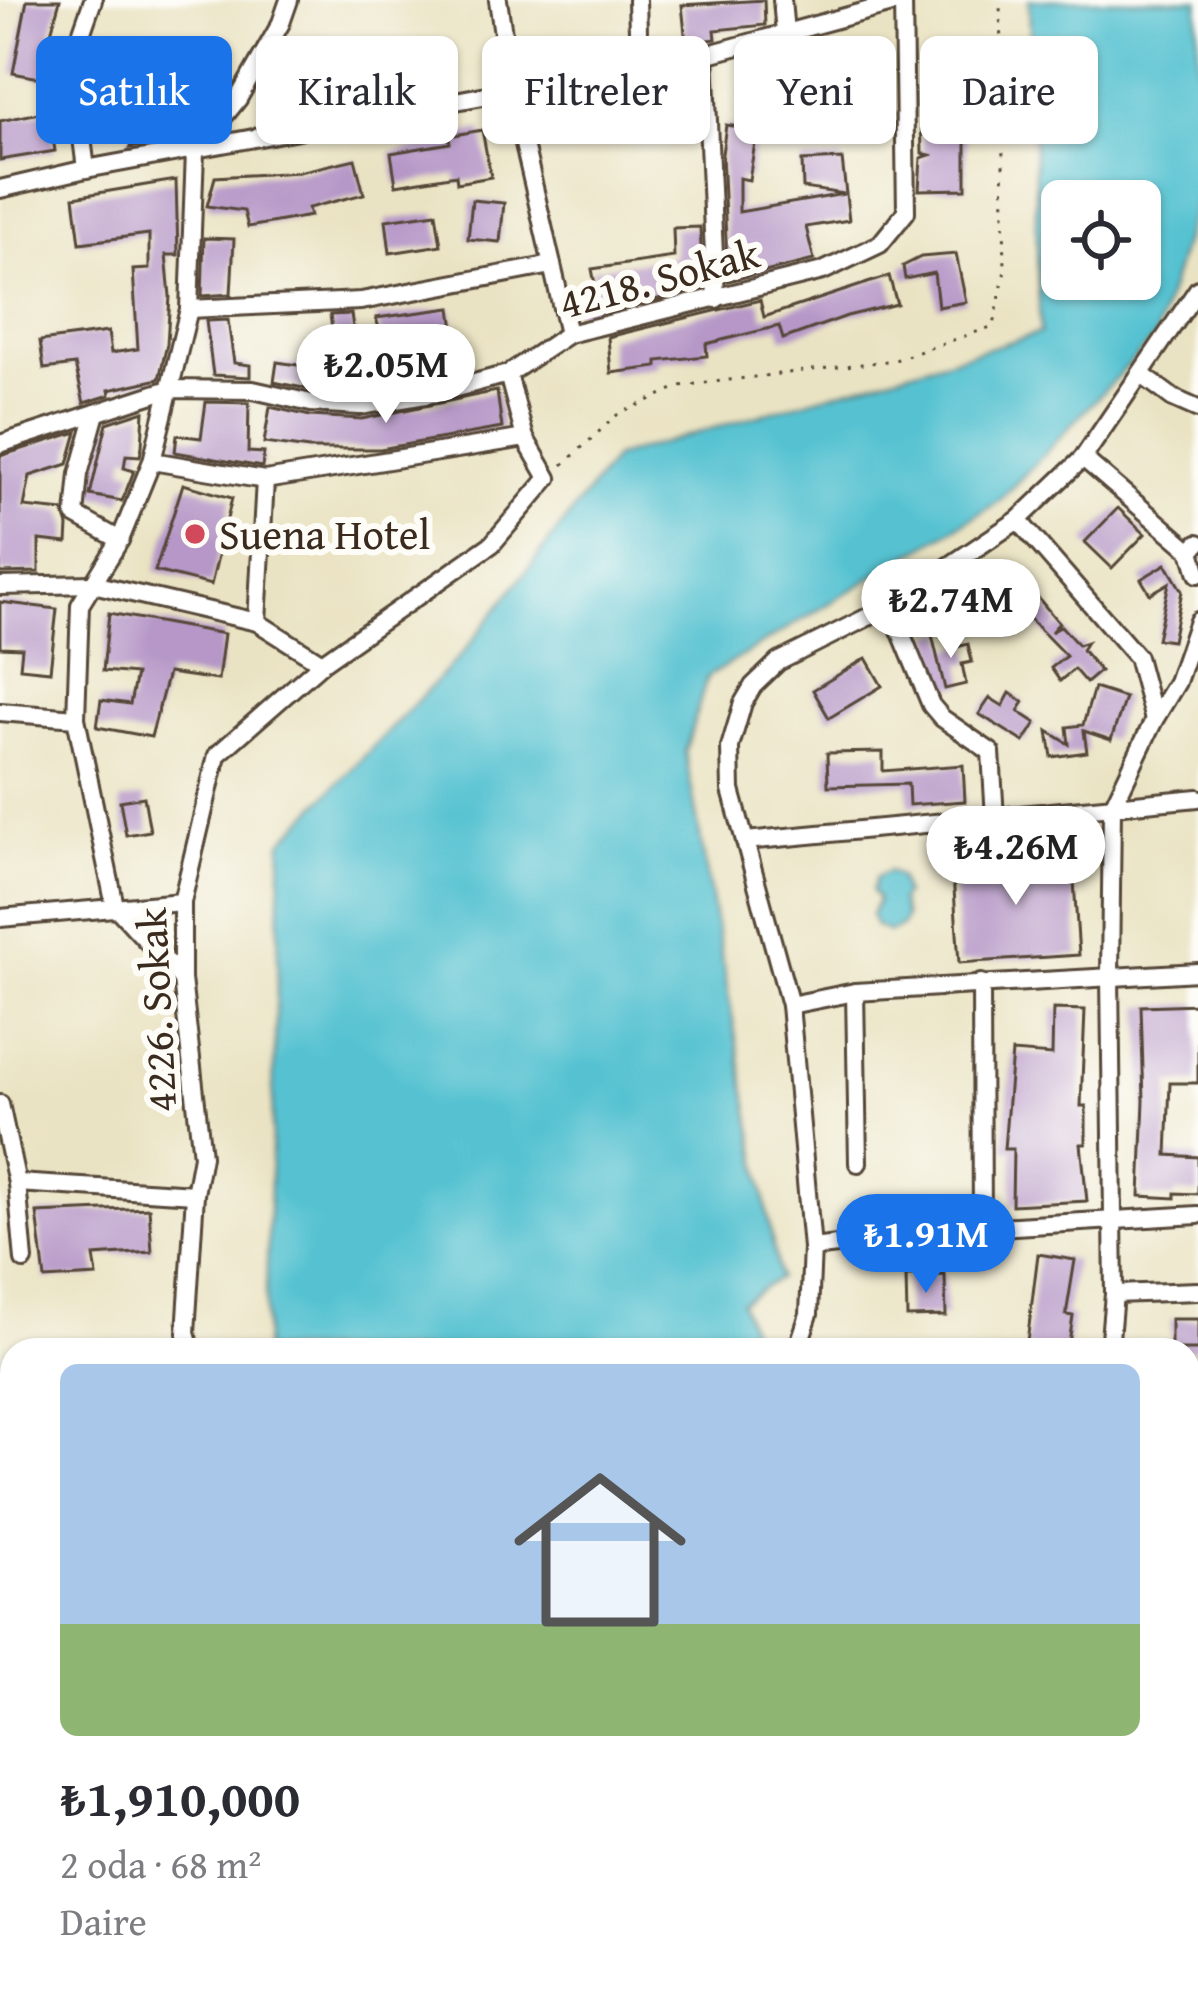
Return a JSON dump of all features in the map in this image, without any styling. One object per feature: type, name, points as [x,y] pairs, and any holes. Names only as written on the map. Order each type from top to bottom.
[{"type":"street","points":[[86,169],[72,60],[93,0]]},
{"type":"street","points":[[182,979],[115,906],[76,718],[80,605],[121,540],[152,461],[189,309],[194,152],[238,99],[289,0]]},
{"type":"street","points":[[498,0],[504,36]]},
{"type":"street","points":[[637,0],[638,36]]},
{"type":"street","points":[[782,0],[785,33]]},
{"type":"street","points":[[710,53],[903,0]]},
{"type":"street","name":"4218. Sokak","points":[[0,444],[169,389],[253,390],[311,403],[360,406],[437,392],[508,374],[568,334],[823,271],[880,244],[906,212],[903,0]]},
{"type":"street","points":[[0,189],[482,94]]},
{"type":"street","points":[[525,144],[568,334]]},
{"type":"street","points":[[708,144],[716,298]]},
{"type":"street","points":[[189,309],[361,302],[552,266]]},
{"type":"street","points":[[801,1338],[809,1314],[812,1248],[790,1005],[729,769],[730,747],[753,686],[778,662],[890,606],[1018,520],[1083,458],[1198,290]]},
{"type":"street","points":[[508,374],[525,438],[548,478]]},
{"type":"street","points":[[1142,374],[1173,398],[1198,409]]},
{"type":"street","points":[[96,413],[79,475],[75,515],[121,540]]},
{"type":"street","points":[[152,461],[265,480],[525,438]]},
{"type":"street","points":[[1083,458],[1194,547],[1198,574]]},
{"type":"street","name":"4226. Sokak","points":[[187,1338],[195,1194],[202,1156],[182,979],[182,902],[218,755],[322,663],[492,544],[548,478]]},
{"type":"street","points":[[257,622],[265,480]]},
{"type":"street","points":[[1018,520],[1138,658],[1154,720]]},
{"type":"street","points":[[0,586],[93,584],[257,622],[322,663]]},
{"type":"street","points":[[890,606],[931,705],[991,752],[994,818]]},
{"type":"street","points":[[1110,1338],[1114,1294],[1109,976],[1112,808],[1177,682],[1198,621]]},
{"type":"street","points":[[0,712],[76,718]]},
{"type":"street","points":[[745,841],[1198,798]]},
{"type":"street","points":[[0,918],[182,902]]},
{"type":"street","points":[[790,1005],[855,992],[1198,972]]},
{"type":"street","points":[[981,982],[982,1228]]},
{"type":"street","points":[[855,992],[858,1163]]},
{"type":"street","points":[[0,1103],[17,1183],[24,1260]]},
{"type":"street","points":[[17,1183],[195,1194]]},
{"type":"street","points":[[812,1248],[982,1228],[1198,1215]]},
{"type":"street","points":[[1114,1294],[1198,1291]]},
{"type":"path","points":[[548,478],[616,415],[680,386],[895,360],[994,326],[1004,270],[1000,0]]},
{"type":"water","points":[[1029,0],[1198,0],[1198,194],[1155,337],[998,502],[707,677],[685,752],[779,1278],[741,1302],[754,1338],[264,1338],[282,842],[463,653],[615,457],[1040,333],[1034,144],[1098,144],[1098,36],[1030,36]]},
{"type":"water","points":[[889,871],[899,877],[905,917],[890,932],[876,926],[871,915],[878,900],[872,891],[876,877]]},
{"type":"building","points":[[27,0],[60,0],[50,36],[36,36],[36,77],[13,73]]},
{"type":"building","points":[[764,0],[765,25],[715,30],[716,39],[685,36],[682,5]]},
{"type":"building","points":[[36,114],[36,144],[54,144],[55,151],[0,160],[0,121]]},
{"type":"building","points":[[726,125],[734,126],[734,144],[755,144],[749,180],[739,178],[739,212],[844,194],[803,188],[802,161],[842,159],[849,220],[806,227],[814,260],[728,281],[722,154]]},
{"type":"building","points":[[482,130],[491,177],[457,183],[456,175],[396,185],[391,153],[458,144],[458,134]]},
{"type":"building","points":[[922,144],[966,144],[966,189],[919,190],[921,158],[930,155],[922,153]]},
{"type":"building","points":[[355,159],[364,194],[308,208],[310,216],[248,227],[244,211],[207,206],[215,177],[299,172]]},
{"type":"building","points":[[176,180],[178,255],[166,255],[170,296],[159,379],[109,390],[110,395],[84,403],[75,365],[44,369],[40,341],[108,332],[111,353],[138,349],[133,270],[149,269],[149,234],[80,243],[74,197]]},
{"type":"building","points":[[472,200],[504,203],[500,242],[468,239]]},
{"type":"building","points":[[436,213],[441,245],[390,253],[386,220]]},
{"type":"building","points":[[700,227],[703,288],[605,312],[577,314],[571,292],[596,289],[592,269],[674,257],[673,228]]},
{"type":"building","points":[[204,238],[234,239],[231,294],[202,296]]},
{"type":"building","points":[[956,254],[966,302],[938,307],[934,273],[905,279],[903,266],[921,257]]},
{"type":"building","points":[[889,276],[897,304],[783,339],[779,326],[706,344],[707,356],[657,361],[657,367],[611,373],[608,337],[760,300],[764,317]]},
{"type":"building","points":[[451,308],[455,336],[463,336],[472,370],[359,393],[274,382],[277,362],[338,371],[330,315],[351,314],[359,367],[389,363],[376,318]]},
{"type":"building","points":[[228,320],[234,363],[250,365],[250,377],[213,375],[206,321]]},
{"type":"building","points":[[497,391],[502,428],[380,449],[309,449],[264,443],[270,407],[310,416],[362,419]]},
{"type":"building","points":[[206,402],[249,403],[248,452],[264,453],[262,467],[175,452],[177,435],[201,438]]},
{"type":"building","points":[[144,411],[140,456],[126,455],[124,468],[134,471],[122,501],[90,495],[107,423]]},
{"type":"building","points":[[77,432],[68,464],[30,476],[24,507],[63,511],[67,543],[39,540],[39,572],[0,573],[0,456]]},
{"type":"building","name":"Suena Hotel","points":[[183,484],[232,498],[211,585],[155,571]]},
{"type":"building","points":[[1118,508],[1145,534],[1112,568],[1085,542]]},
{"type":"building","points":[[1166,564],[1182,591],[1172,641],[1157,639],[1169,583],[1150,594],[1141,579]]},
{"type":"building","points":[[1020,576],[1059,623],[1051,632],[1061,626],[1078,645],[1087,642],[1082,650],[1100,671],[1086,683],[1074,669],[1060,681],[1051,668],[1066,656],[1026,615],[1017,622],[1006,609],[1016,601],[1005,588]]},
{"type":"building","points":[[0,602],[57,609],[50,671],[20,668],[22,648],[0,647]]},
{"type":"building","points":[[109,613],[224,634],[218,680],[168,673],[151,737],[97,727],[101,700],[130,704],[136,674],[103,671]]},
{"type":"building","points":[[945,632],[950,649],[968,644],[972,662],[962,664],[966,684],[945,689],[932,635]]},
{"type":"building","points":[[866,658],[882,686],[829,718],[813,690]]},
{"type":"building","points":[[1094,688],[1125,698],[1111,740],[1084,731],[1087,752],[1052,757],[1048,731],[1069,744],[1067,727],[1083,725]]},
{"type":"building","points":[[1010,693],[1024,702],[1018,711],[1036,723],[1024,742],[979,714],[990,698],[1003,706]]},
{"type":"building","points":[[883,752],[883,771],[963,765],[965,801],[909,805],[908,784],[828,786],[827,753]]},
{"type":"building","points":[[144,797],[150,831],[126,835],[120,801]]},
{"type":"building","points":[[1072,852],[1079,955],[959,963],[952,860]]},
{"type":"building","points":[[1198,1004],[1198,1083],[1170,1083],[1167,1155],[1198,1157],[1198,1194],[1140,1196],[1141,1006]]},
{"type":"building","points":[[1053,1009],[1085,1010],[1081,1106],[1086,1106],[1086,1144],[1081,1144],[1087,1201],[1012,1205],[1013,1149],[1004,1149],[1012,1052],[1052,1055]]},
{"type":"building","points":[[149,1208],[152,1252],[94,1256],[97,1276],[45,1279],[37,1213]]},
{"type":"building","points":[[1038,1254],[1075,1260],[1066,1315],[1073,1316],[1070,1338],[1028,1338]]},
{"type":"building","points":[[945,1275],[946,1316],[907,1317],[906,1276]]},
{"type":"building","points":[[1171,1319],[1198,1319],[1198,1338],[1171,1338]]},
{"type":"place","name":"Suena Hotel","points":[[195,534]]}]
